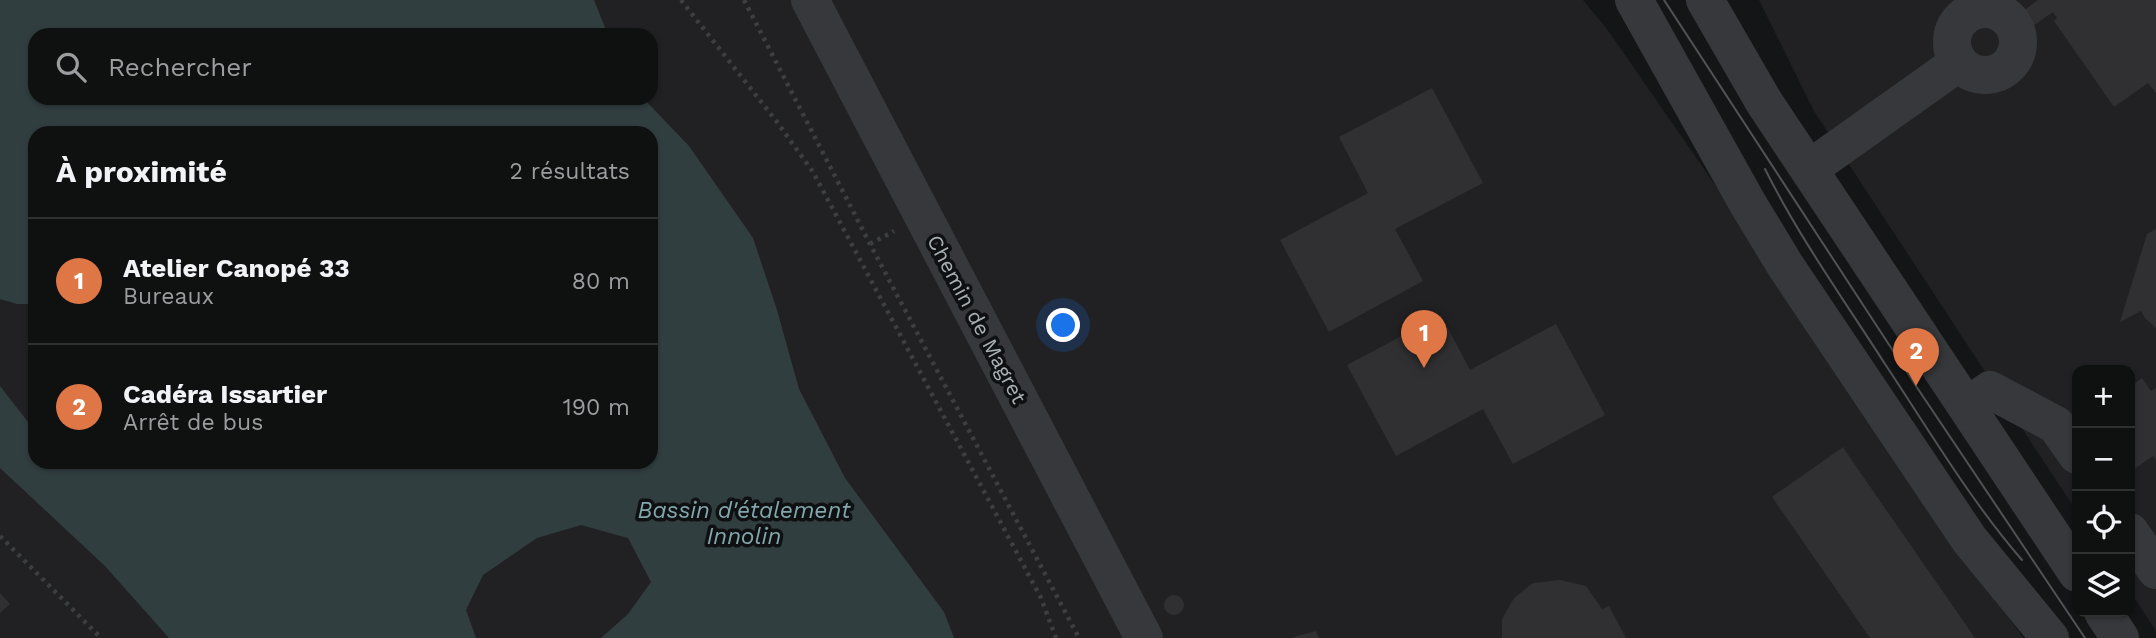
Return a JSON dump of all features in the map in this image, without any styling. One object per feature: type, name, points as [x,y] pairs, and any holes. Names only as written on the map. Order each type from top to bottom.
[{"type":"street","name":"Chemin de Magret","points":[[810,0],[1144,638]]},
{"type":"street","points":[[1634,0],[1785,265],[1969,540],[2050,638]]},
{"type":"street","points":[[1705,0],[1763,102],[2072,565]]},
{"type":"street","points":[[1960,7],[1998,11],[2014,26],[2018,47],[2015,58],[2008,67],[1998,73],[1977,75],[1958,62],[1951,42],[1960,7]]},
{"type":"street","points":[[1809,169],[1958,62]]},
{"type":"street","points":[[1967,406],[1990,390],[2056,425],[2072,448]]},
{"type":"street","points":[[2135,539],[2155,565]]},
{"type":"street","points":[[2106,617],[2120,638]]},
{"type":"path","points":[[681,0],[813,172],[1041,598],[1056,638]]},
{"type":"path","points":[[744,0],[1079,638]]},
{"type":"path","points":[[0,536],[101,638]]},
{"type":"shaded area","points":[[0,0],[1583,0],[1607,29],[1781,280],[2023,638],[0,638]]},
{"type":"shaded area","points":[[1759,0],[2156,0],[2156,631],[2135,599],[2135,365],[2072,365],[2072,504],[1814,111]]},
{"type":"water","name":"Bassin d'étalement Innolin","points":[[0,0],[594,0],[605,28],[28,28],[28,105],[650,105],[689,146],[753,238],[799,389],[845,478],[944,612],[954,638],[601,638],[628,614],[651,582],[628,538],[581,525],[537,538],[483,575],[466,610],[476,638],[169,638],[105,566],[0,468],[0,386],[28,422],[28,469],[658,469],[658,126],[28,126],[28,304],[0,299]]},
{"type":"building","points":[[2038,0],[2156,0],[2156,93],[2148,83],[2114,107],[2054,21],[2057,18],[2053,12],[2027,30],[2016,16]]},
{"type":"building","points":[[1432,88],[1483,183],[1395,229],[1423,281],[1329,332],[1280,240],[1368,193],[1339,137]]},
{"type":"building","points":[[2156,229],[2156,328],[2141,311],[2120,322],[2147,234]]},
{"type":"building","points":[[1441,315],[1470,370],[1556,324],[1605,415],[1513,464],[1483,409],[1396,456],[1347,365]]},
{"type":"building","points":[[2142,378],[2151,391],[2156,388],[2156,460],[2153,456],[2135,469],[2135,428],[2135,383]]},
{"type":"building","points":[[1843,447],[1975,638],[1870,638],[1772,497]]},
{"type":"building","points":[[1560,580],[1586,586],[1602,609],[1609,606],[1626,638],[1502,638],[1502,619],[1514,598],[1533,583]]},
{"type":"building","points":[[0,593],[10,604],[0,613]]},
{"type":"building","points":[[1174,595],[1181,598],[1184,605],[1181,612],[1174,615],[1167,612],[1164,605],[1167,598]]},
{"type":"building","points":[[1316,631],[1319,638],[1294,638],[1294,637]]},
{"type":"tram line","points":[[1664,0],[1916,386],[2085,638]]},
{"type":"tram line","points":[[1765,169],[1807,244],[1934,439],[1967,489],[2022,560]]},
{"type":"place","name":"Atelier Canopé 33","points":[[1424,368]]},
{"type":"place","name":"Cadéra Issartier","points":[[1916,386]]}]
